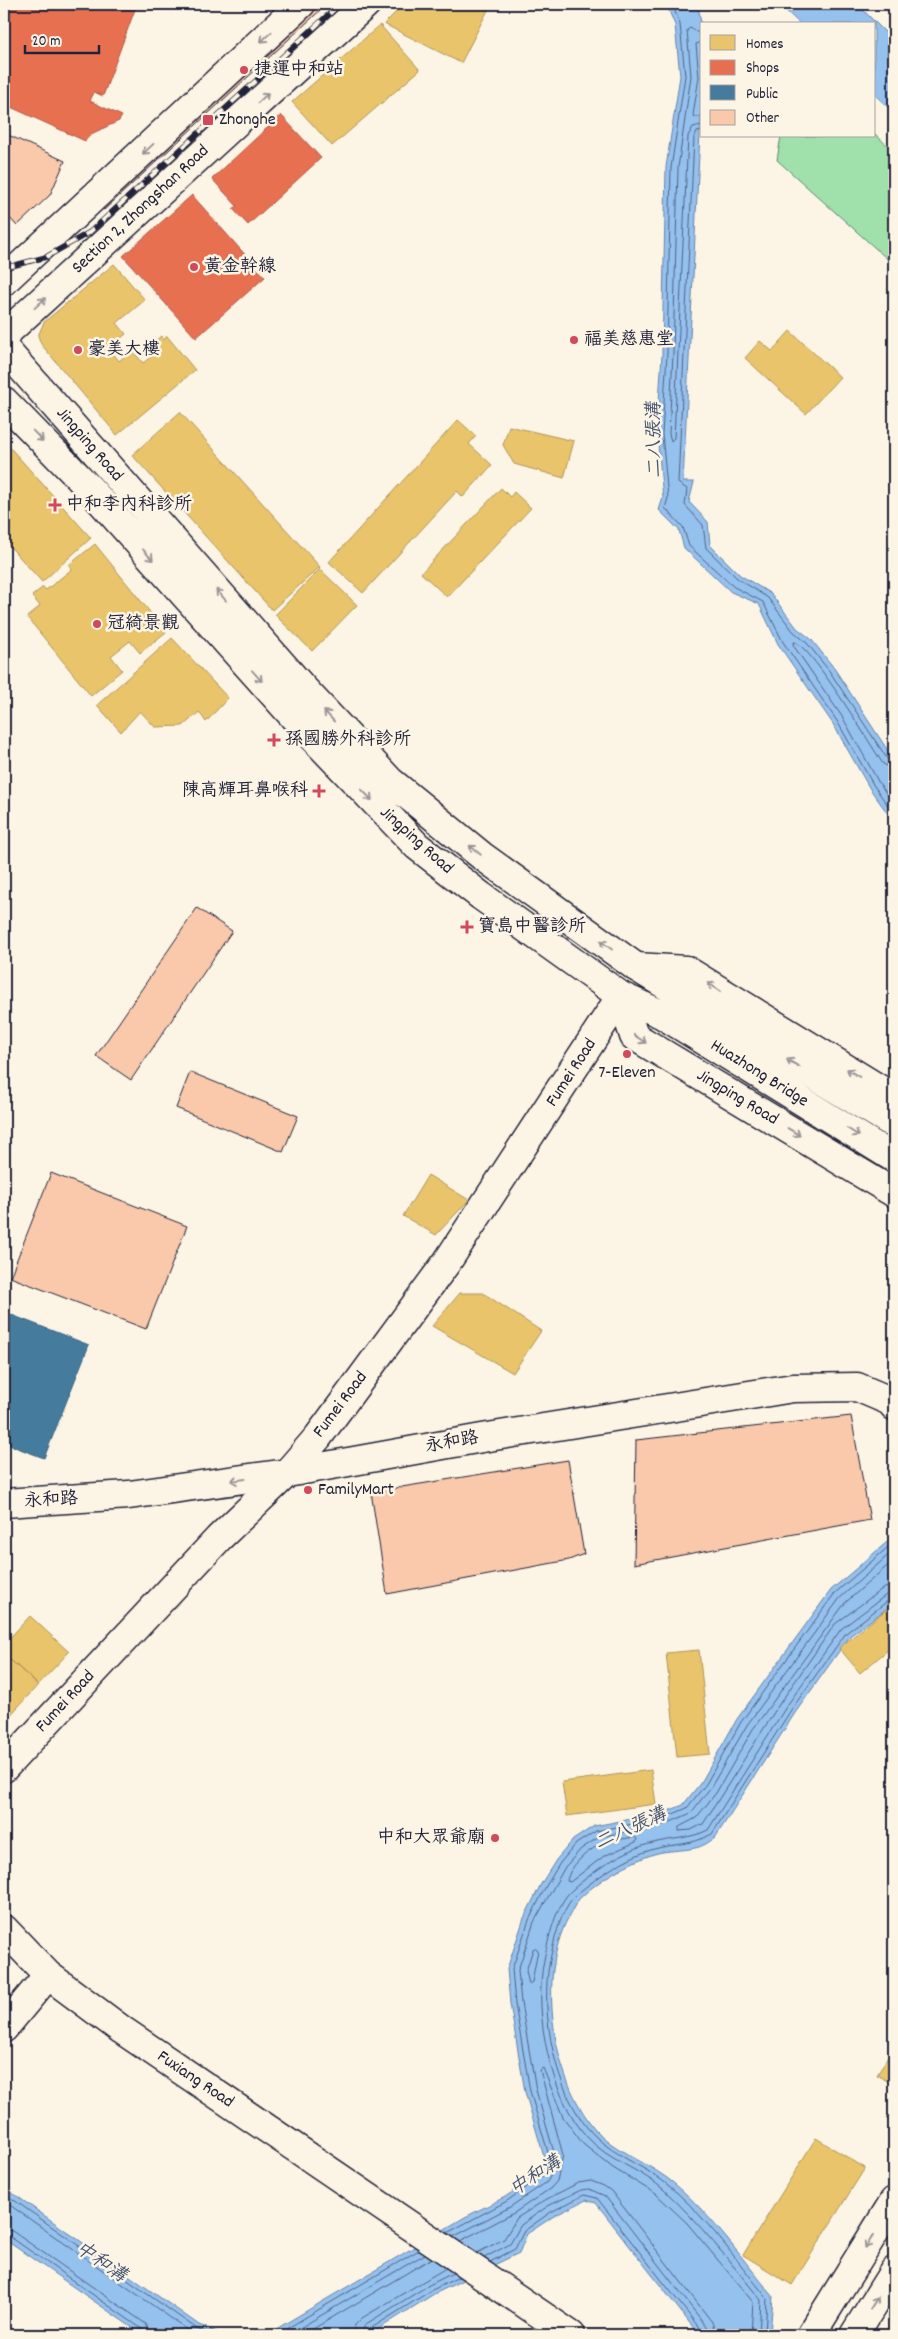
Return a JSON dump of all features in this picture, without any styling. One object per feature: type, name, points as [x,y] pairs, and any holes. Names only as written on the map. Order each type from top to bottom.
[{"type":"street","points":[[4,281],[302,4]]},
{"type":"street","name":"Section 2, Zhongshan Road","points":[[4,336],[366,4]]},
{"type":"street","name":"Jingping Road","points":[[4,348],[296,680],[390,781],[482,856],[636,967],[669,1004]]},
{"type":"street","name":"Jingping Road","points":[[4,401],[90,490],[301,725],[417,846],[481,896],[621,996],[634,1036],[894,1192]]},
{"type":"street","points":[[636,967],[686,970],[894,1098]]},
{"type":"street","name":"Huazhong Bridge","points":[[621,996],[669,1004],[894,1124]]},
{"type":"street","name":"Fumei Road","points":[[4,1768],[219,1538],[287,1473],[318,1437],[447,1262],[621,996]]},
{"type":"street","name":"Huazhong Bridge","points":[[669,1004],[894,1158]]},
{"type":"street","name":"永和路","points":[[4,1503],[129,1495],[287,1473],[482,1438],[793,1388],[857,1387],[890,1401],[894,1406]]},
{"type":"street","name":"Fuxiang Road","points":[[4,1929],[48,1975],[122,2030],[571,2335]]},
{"type":"street","points":[[4,2028],[48,1975]]},
{"type":"street","points":[[811,2335],[894,2201]]},
{"type":"street","points":[[854,2335],[894,2271]]},
{"type":"green space","points":[[876,135],[894,152],[894,265],[777,160],[781,138],[876,138]]},
{"type":"water","points":[[666,4],[698,4],[701,22],[700,133],[683,482],[694,482],[689,502],[708,522],[710,545],[740,575],[771,594],[797,628],[811,639],[834,668],[894,760],[894,822],[870,789],[833,724],[778,644],[759,604],[731,592],[684,548],[679,530],[659,510],[663,498],[657,434],[662,354],[666,167],[680,76],[675,25]]},
{"type":"water","points":[[779,4],[857,4],[875,22],[798,22]]},
{"type":"water","points":[[876,23],[894,41],[894,113],[876,96]]},
{"type":"water","points":[[894,1536],[894,1603],[850,1636],[795,1713],[715,1838],[698,1847],[659,1853],[644,1858],[614,1872],[596,1884],[578,1900],[568,1918],[558,1942],[553,1969],[554,2027],[559,2056],[568,2083],[580,2108],[603,2137],[620,2150],[667,2178],[695,2203],[723,2234],[773,2296],[770,2335],[699,2335],[596,2203],[586,2200],[554,2216],[527,2234],[519,2253],[434,2294],[369,2335],[266,2335],[465,2217],[505,2197],[540,2173],[544,2157],[525,2092],[510,2004],[507,1969],[524,1918],[541,1884],[556,1860],[573,1840],[594,1826],[663,1813],[683,1805],[702,1781],[737,1719],[831,1590]]},
{"type":"water","name":"中和溝","points":[[4,2187],[199,2325],[224,2335],[143,2335],[4,2239]]},
{"type":"building: Homes","points":[[404,4],[491,4],[461,63],[384,24]]},
{"type":"building: Homes","points":[[380,25],[420,70],[332,146],[292,102]]},
{"type":"building: Homes","name":"豪美大樓","points":[[114,264],[145,300],[117,323],[126,334],[109,348],[119,361],[132,350],[143,363],[152,356],[146,349],[161,336],[164,340],[167,336],[195,370],[117,435],[41,344],[38,336],[44,322]]},
{"type":"building: Homes","points":[[790,331],[840,377],[806,414],[745,358],[760,341],[772,351]]},
{"type":"building: Homes","points":[[180,412],[320,567],[272,610],[132,455]]},
{"type":"building: Homes","points":[[458,420],[476,436],[469,444],[492,465],[463,497],[457,491],[363,593],[329,562]]},
{"type":"building: Homes","points":[[509,426],[574,441],[564,478],[514,464],[503,445]]},
{"type":"building: Homes","points":[[4,441],[91,538],[42,582],[4,540]]},
{"type":"building: Homes","points":[[501,488],[510,497],[514,492],[531,508],[447,597],[421,573]]},
{"type":"building: Homes","name":"冠綺景觀","points":[[95,544],[166,632],[140,653],[130,641],[111,656],[122,670],[91,696],[27,617],[40,606],[32,596],[43,587],[46,590],[72,569],[69,565]]},
{"type":"building: Homes","points":[[320,569],[357,605],[312,651],[275,615]]},
{"type":"building: Homes","points":[[172,638],[228,698],[206,722],[199,712],[183,726],[155,727],[140,711],[121,732],[97,705]]},
{"type":"building: Homes","points":[[428,1175],[469,1200],[436,1235],[403,1216]]},
{"type":"building: Homes","points":[[460,1293],[483,1293],[541,1331],[513,1373],[432,1326]]},
{"type":"building: Homes","points":[[893,1604],[894,1645],[860,1673],[839,1648]]},
{"type":"building: Homes","points":[[30,1616],[69,1652],[38,1685],[4,1654],[4,1644]]},
{"type":"building: Homes","points":[[699,1650],[710,1754],[677,1757],[666,1653]]},
{"type":"building: Homes","points":[[4,1654],[38,1685],[5,1721],[4,1720]]},
{"type":"building: Homes","points":[[651,1770],[656,1804],[567,1816],[562,1782]]},
{"type":"building: Homes","points":[[894,2047],[894,2085],[877,2075]]},
{"type":"building: Homes","points":[[816,2138],[865,2168],[792,2285],[743,2255]]},
{"type":"building: Shops","points":[[4,4],[137,4],[103,96],[94,92],[90,101],[122,116],[119,121],[91,134],[85,141],[4,104]]},
{"type":"building: Shops","points":[[281,115],[321,158],[248,225],[233,209],[237,206],[212,179]]},
{"type":"building: Shops","name":"黃金幹線","points":[[192,195],[265,277],[196,338],[123,256]]},
{"type":"building: Public","points":[[4,1312],[89,1345],[44,1458],[4,1443]]},
{"type":"building: Other","name":"捷運中和站","points":[[305,4],[327,4],[104,210],[94,199]]},
{"type":"building: Other","points":[[4,133],[65,161],[50,195],[17,226],[8,216],[4,220]]},
{"type":"building: Other","points":[[197,908],[232,931],[131,1080],[96,1056]]},
{"type":"building: Other","points":[[190,1072],[298,1116],[283,1152],[176,1108]]},
{"type":"building: Other","points":[[51,1173],[187,1226],[146,1329],[10,1277]]},
{"type":"building: Other","points":[[851,1416],[870,1520],[634,1564],[636,1440]]},
{"type":"building: Other","points":[[568,1460],[584,1554],[569,1560],[387,1594],[371,1492]]},
{"type":"railway","points":[[4,268],[46,257],[90,232],[340,4]]},
{"type":"place","name":"捷運中和站","points":[[244,70]]},
{"type":"place","name":"Zhonghe","points":[[208,120]]},
{"type":"place","name":"黃金幹線","points":[[194,267]]},
{"type":"place","name":"福美慈惠堂","points":[[574,340]]},
{"type":"place","name":"豪美大樓","points":[[78,350]]},
{"type":"place","name":"中和李內科診所","points":[[55,505]]},
{"type":"place","name":"冠綺景觀","points":[[97,624]]},
{"type":"place","name":"孫國勝外科診所","points":[[274,740]]},
{"type":"place","name":"陳高輝耳鼻喉科","points":[[319,791]]},
{"type":"place","name":"寶島中醫診所","points":[[467,927]]},
{"type":"place","name":"7-Eleven","points":[[627,1054]]},
{"type":"place","name":"FamilyMart","points":[[308,1490]]},
{"type":"place","name":"中和大眾爺廟","points":[[495,1838]]},
{"type":"water label","name":"二八張溝","points":[[656,440]]},
{"type":"water label","name":"二八張溝","points":[[631,1830]]}]
